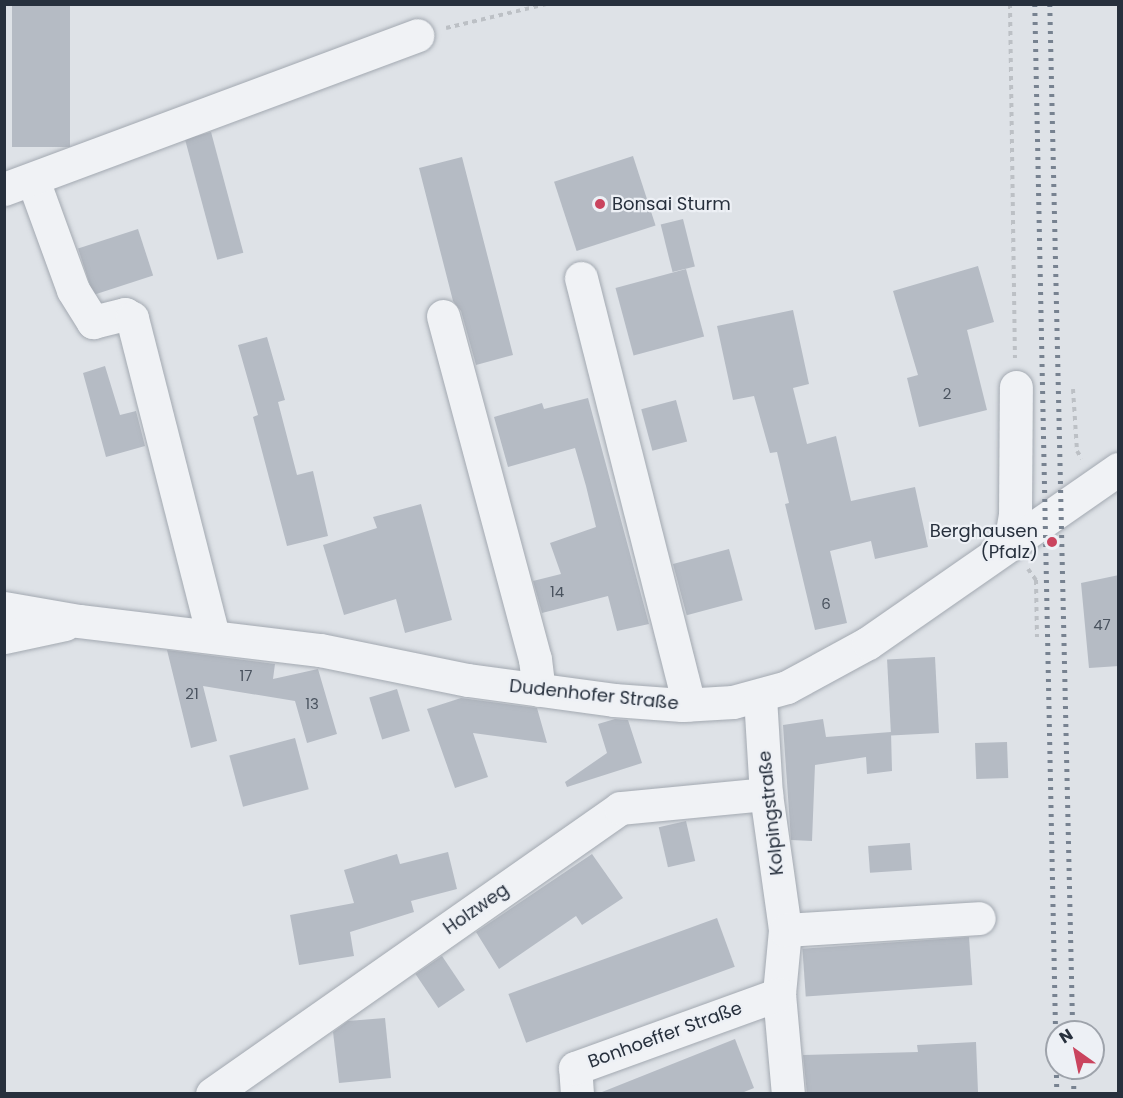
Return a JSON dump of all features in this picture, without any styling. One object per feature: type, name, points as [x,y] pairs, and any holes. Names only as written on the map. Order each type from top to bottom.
[{"type":"street","points":[[213,636],[132,318],[125,314],[93,322],[73,290],[19,184],[417,35]]},
{"type":"street","points":[[581,278],[689,705]]},
{"type":"street","points":[[443,316],[535,659],[539,690]]},
{"type":"street","points":[[1010,543],[1015,515],[1016,387]]},
{"type":"street","name":"Dudenhofer Straße","points":[[4,608],[79,621],[320,650],[468,680],[614,700],[689,705],[760,697],[816,675],[868,643],[1108,476]]},
{"type":"street","name":"Dudenhofer Straße","points":[[4,637],[79,621]]},
{"type":"street","name":"Kolpingstraße","points":[[760,697],[766,794],[785,930],[779,994],[788,1094]]},
{"type":"street","name":"Holzweg","points":[[213,1093],[620,808],[766,794]]},
{"type":"street","points":[[785,930],[979,918]]},
{"type":"street","name":"Bonhoeffer Straße","points":[[578,1094],[575,1068],[779,994]]},
{"type":"path","points":[[417,35],[547,4]]},
{"type":"path","points":[[1010,4],[1016,387]]},
{"type":"path","points":[[1073,389],[1077,450],[1108,476]]},
{"type":"path","points":[[1010,543],[1036,580],[1037,637]]},
{"type":"building","points":[[12,4],[70,4],[70,147],[12,147]]},
{"type":"building","points":[[211,132],[243,253],[217,260],[185,139]]},
{"type":"building","points":[[633,156],[656,225],[577,251],[554,182]]},
{"type":"building","points":[[462,157],[513,355],[476,365],[461,311],[453,301],[419,168]]},
{"type":"building","points":[[683,219],[695,267],[673,272],[661,225]]},
{"type":"building","points":[[138,229],[153,276],[93,295],[78,248]]},
{"type":"building","points":[[978,266],[994,322],[967,330],[987,410],[919,427],[907,378],[918,375],[893,291]]},
{"type":"building","points":[[686,269],[704,337],[634,356],[615,288]]},
{"type":"building","points":[[793,310],[809,384],[793,388],[807,444],[836,436],[851,501],[915,487],[928,547],[875,559],[871,541],[830,551],[847,623],[815,630],[785,504],[789,503],[777,452],[770,453],[754,396],[733,400],[717,326]]},
{"type":"building","points":[[267,337],[285,400],[278,402],[297,475],[313,471],[328,536],[287,546],[253,417],[258,415],[238,345]]},
{"type":"building","points":[[105,366],[120,415],[136,411],[145,446],[106,457],[83,373]]},
{"type":"building","points":[[588,398],[649,624],[617,631],[608,596],[542,613],[533,581],[561,574],[550,543],[596,527],[586,486],[575,448],[508,467],[494,417],[542,403],[544,409]]},
{"type":"building","points":[[676,400],[687,442],[652,451],[641,409]]},
{"type":"building","points":[[421,504],[452,620],[405,633],[396,599],[344,615],[323,545],[377,528],[373,517]]},
{"type":"building","points":[[729,549],[743,600],[687,615],[673,564]]},
{"type":"building","points":[[1119,575],[1119,666],[1089,668],[1081,583]]},
{"type":"building","points":[[167,650],[275,664],[273,679],[318,669],[337,734],[307,743],[295,701],[203,686],[217,741],[191,748]]},
{"type":"building","points":[[935,657],[939,733],[891,735],[887,660]]},
{"type":"building","points":[[397,689],[410,731],[382,740],[369,697]]},
{"type":"building","points":[[461,698],[537,708],[547,743],[473,733],[488,777],[455,788],[427,709]]},
{"type":"building","points":[[615,719],[628,720],[642,763],[567,787],[565,782],[607,753],[598,724]]},
{"type":"building","points":[[823,719],[826,737],[891,732],[892,771],[867,774],[866,757],[815,765],[812,841],[791,840],[783,725]]},
{"type":"building","points":[[295,738],[309,789],[243,807],[229,756]]},
{"type":"building","points":[[1007,742],[1008,778],[976,779],[975,743]]},
{"type":"building","points":[[686,821],[695,861],[668,867],[659,827]]},
{"type":"building","points":[[910,843],[912,870],[870,873],[868,846]]},
{"type":"building","points":[[448,852],[457,889],[411,901],[414,912],[350,932],[354,956],[299,965],[290,915],[354,903],[344,870],[397,854],[400,864]]},
{"type":"building","points":[[592,854],[623,898],[582,925],[576,916],[499,969],[476,932]]},
{"type":"building","points":[[717,918],[735,967],[526,1043],[508,994]]},
{"type":"building","points":[[969,937],[972,985],[806,997],[802,949]]},
{"type":"building","points":[[442,956],[465,990],[438,1008],[415,974]]},
{"type":"building","points":[[385,1018],[391,1078],[339,1083],[333,1032],[348,1021]]},
{"type":"building","points":[[735,1039],[754,1088],[739,1094],[597,1094]]},
{"type":"building","points":[[976,1042],[978,1092],[807,1094],[803,1055],[918,1052],[917,1045]]},
{"type":"railway","points":[[1035,4],[1057,1094]]},
{"type":"railway","points":[[1050,4],[1073,1020]]},
{"type":"railway","points":[[1074,1080],[1074,1094]]},
{"type":"place","name":"Bonsai Sturm","points":[[600,204]]},
{"type":"place","name":"Berghausen (Pfalz)","points":[[1052,542]]}]
